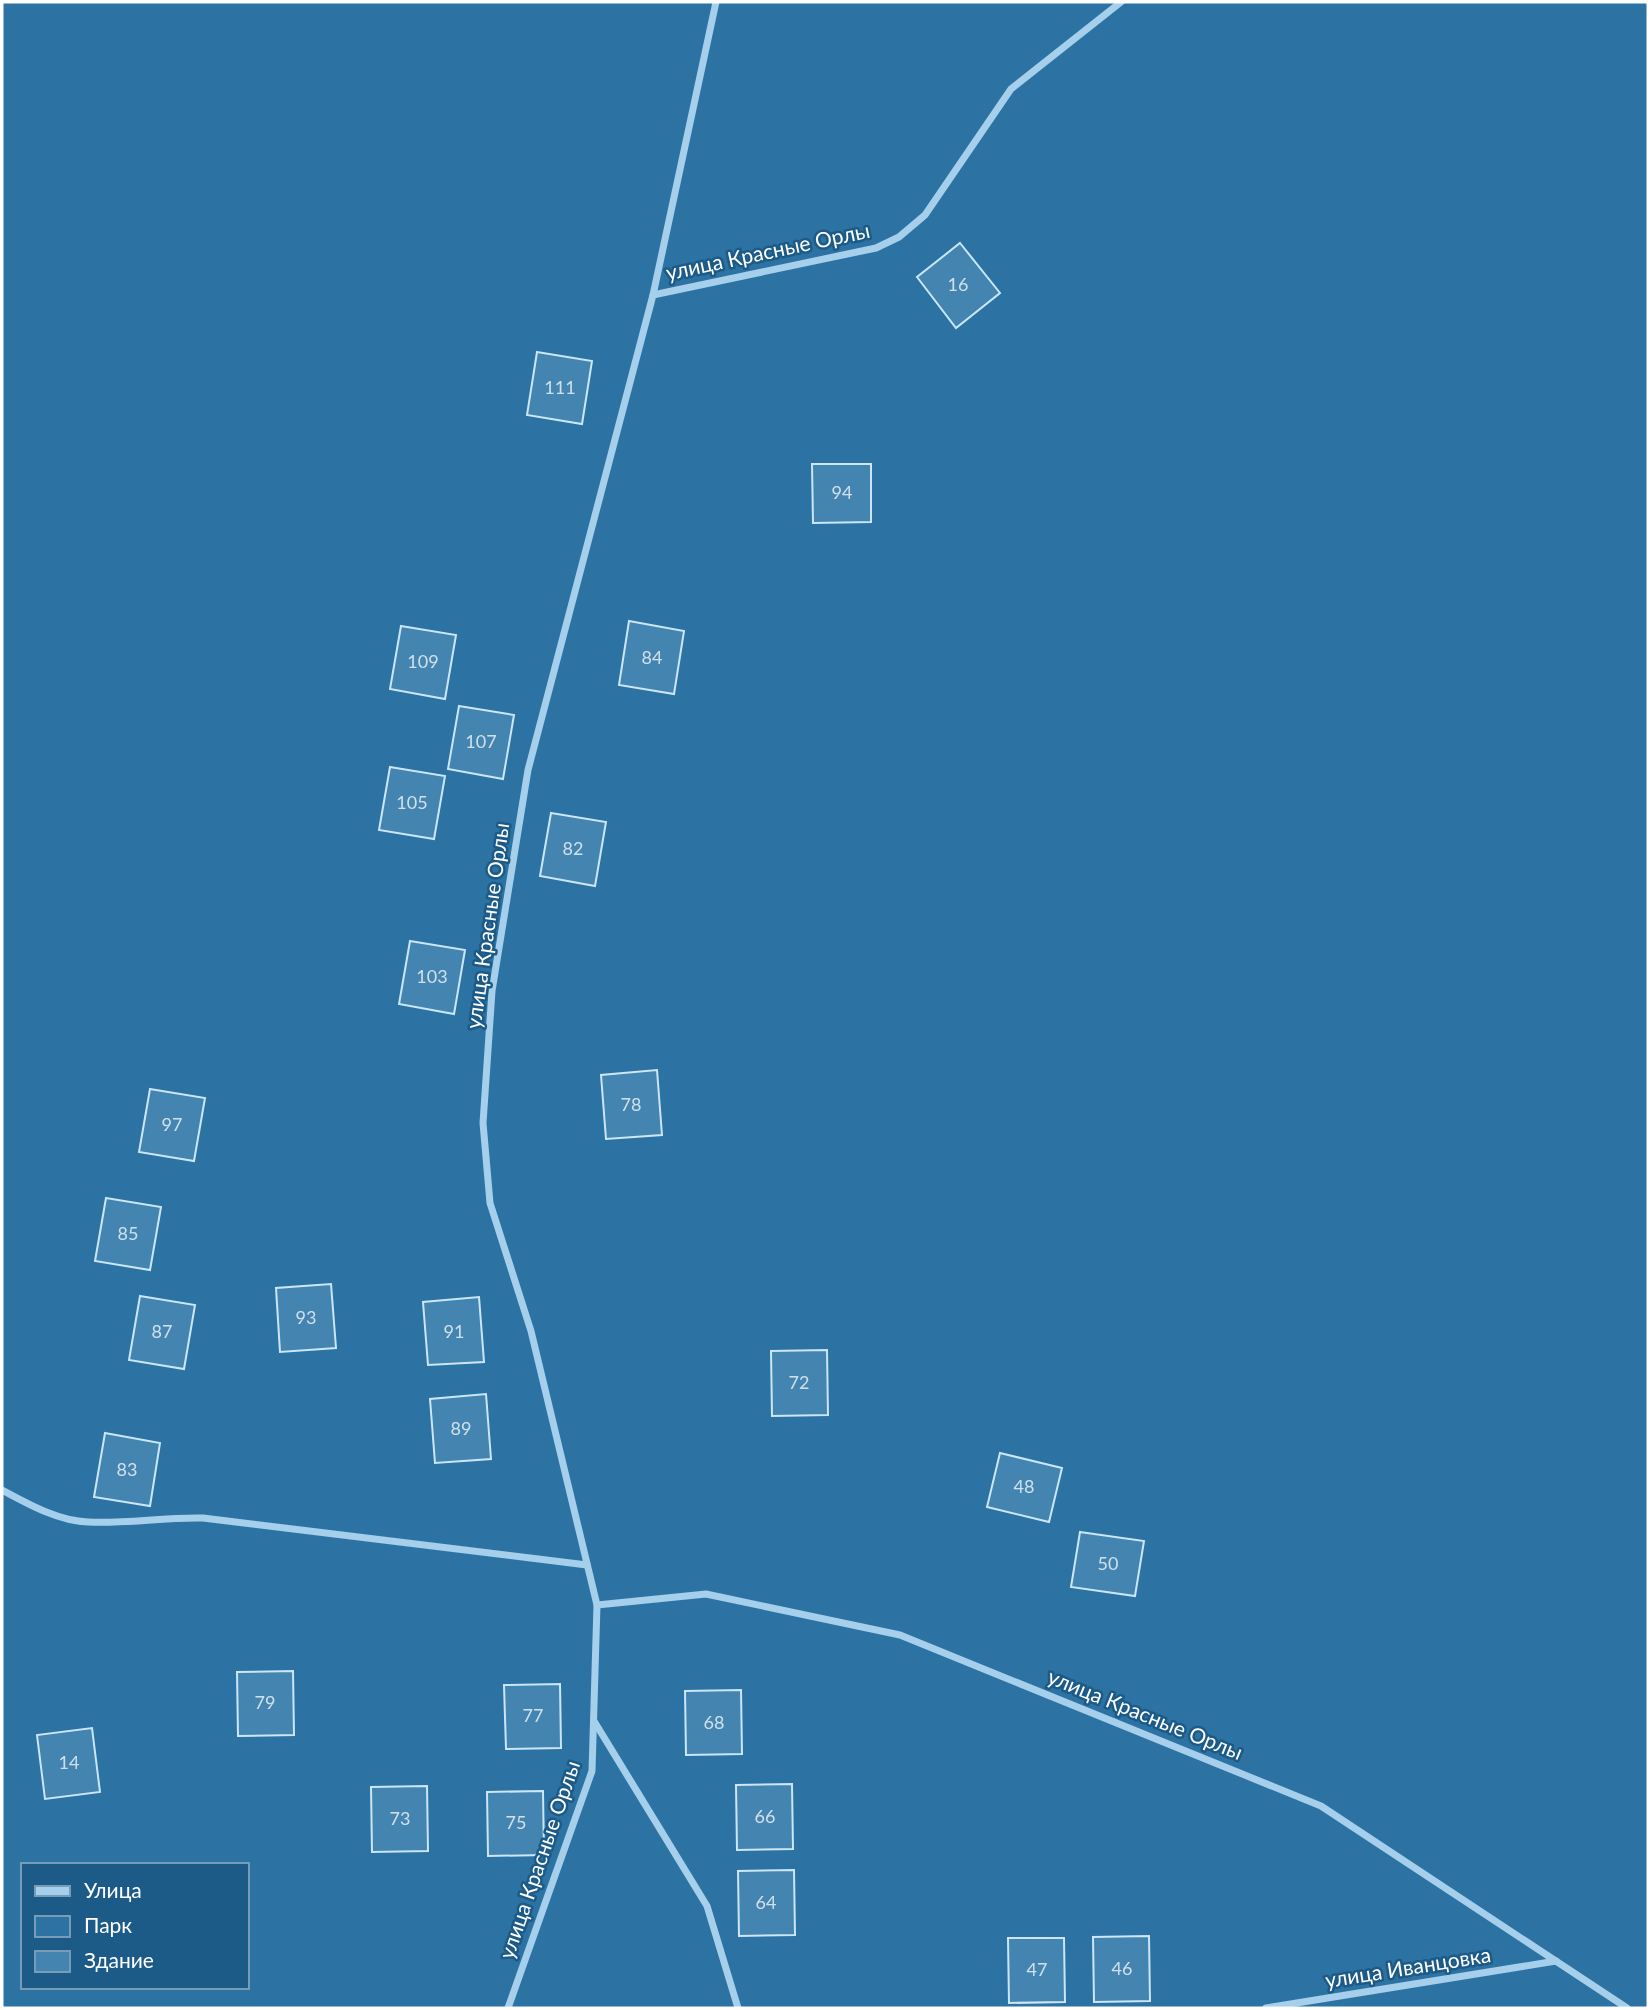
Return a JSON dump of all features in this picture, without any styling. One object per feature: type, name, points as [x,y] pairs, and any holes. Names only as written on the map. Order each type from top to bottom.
[{"type":"street","name":"улица Красные Орлы","points":[[508,2008],[592,1771],[597,1605],[531,1331],[490,1203],[483,1123],[492,991],[528,770],[653,295],[716,2]]},
{"type":"street","name":"улица Красные Орлы","points":[[653,295],[876,248],[899,237],[925,215],[1011,89],[1121,2]]},
{"type":"street","points":[[2,1490],[55,1516],[87,1522],[169,1517],[203,1518],[587,1565]]},
{"type":"street","name":"улица Красные Орлы","points":[[597,1605],[706,1594],[901,1634],[1321,1806],[1627,2008]]},
{"type":"street","name":"улица Красные Орлы","points":[[594,1721],[707,1906],[738,2008]]},
{"type":"street","name":"улица Иванцовка","points":[[1266,2008],[1556,1961]]},
{"type":"green space","points":[[2,2],[1648,2],[1648,2008],[2,2008]]},
{"type":"building","points":[[960,243],[1000,293],[956,328],[917,277]]},
{"type":"building","points":[[537,352],[592,361],[582,424],[527,415]]},
{"type":"building","points":[[812,464],[871,464],[871,522],[813,523]]},
{"type":"building","points":[[629,621],[684,631],[674,694],[619,685]]},
{"type":"building","points":[[401,626],[456,635],[445,699],[390,689]]},
{"type":"building","points":[[459,706],[514,715],[503,779],[448,769]]},
{"type":"building","points":[[390,767],[445,776],[434,839],[379,830]]},
{"type":"building","points":[[551,813],[606,822],[595,886],[540,876]]},
{"type":"building","points":[[410,941],[465,950],[454,1014],[399,1004]]},
{"type":"building","points":[[657,1070],[662,1135],[606,1139],[601,1075]]},
{"type":"building","points":[[150,1089],[205,1098],[194,1161],[139,1152]]},
{"type":"building","points":[[106,1198],[161,1207],[150,1270],[95,1261]]},
{"type":"building","points":[[331,1284],[336,1348],[280,1352],[276,1288]]},
{"type":"building","points":[[140,1296],[195,1305],[184,1369],[129,1360]]},
{"type":"building","points":[[479,1297],[484,1362],[428,1365],[423,1302]]},
{"type":"building","points":[[827,1350],[828,1415],[772,1416],[771,1351]]},
{"type":"building","points":[[486,1394],[491,1459],[435,1463],[430,1399]]},
{"type":"building","points":[[105,1433],[160,1443],[150,1506],[94,1497]]},
{"type":"building","points":[[1000,1453],[1062,1468],[1049,1522],[987,1507]]},
{"type":"building","points":[[1080,1532],[1144,1541],[1135,1596],[1071,1587]]},
{"type":"building","points":[[293,1671],[294,1735],[238,1736],[237,1672]]},
{"type":"building","points":[[560,1684],[561,1748],[506,1749],[504,1685]]},
{"type":"building","points":[[741,1690],[742,1754],[686,1755],[685,1691]]},
{"type":"building","points":[[92,1728],[100,1792],[45,1799],[37,1735]]},
{"type":"building","points":[[792,1784],[793,1849],[737,1850],[736,1785]]},
{"type":"building","points":[[427,1786],[428,1851],[372,1852],[371,1787]]},
{"type":"building","points":[[543,1791],[544,1855],[488,1856],[487,1792]]},
{"type":"building","points":[[794,1870],[795,1935],[739,1936],[738,1871]]},
{"type":"building","points":[[1149,1936],[1150,2001],[1094,2002],[1093,1937]]},
{"type":"building","points":[[1008,1938],[1064,1938],[1065,2002],[1009,2003]]}]
